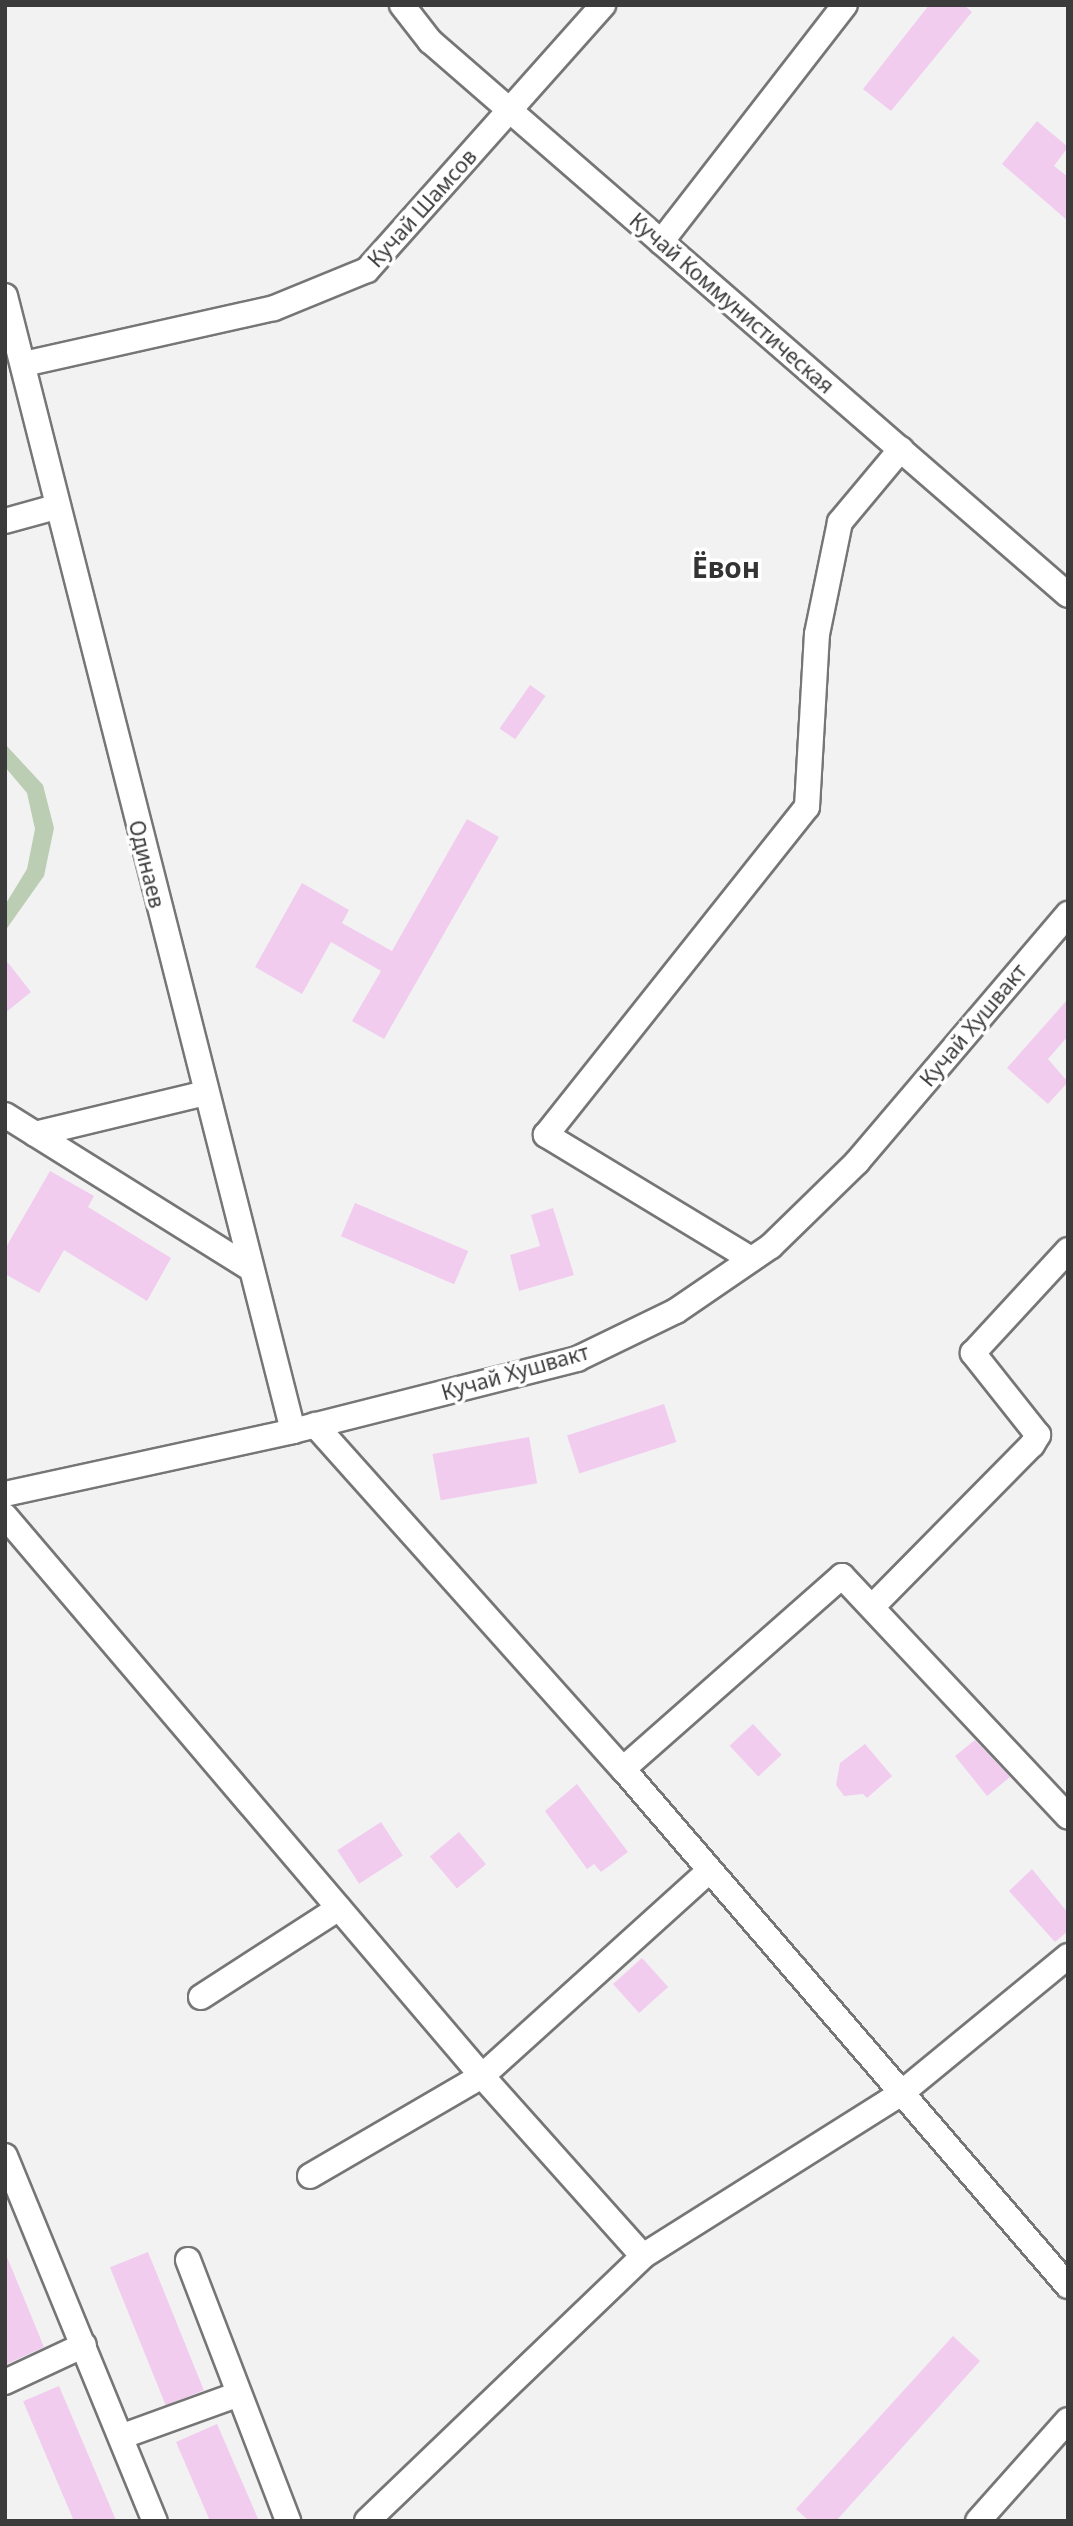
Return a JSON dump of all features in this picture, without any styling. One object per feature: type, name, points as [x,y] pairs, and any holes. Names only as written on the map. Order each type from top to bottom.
[{"type":"street","name":"Кучай Коммунистическая","points":[[402,5],[430,41],[1068,595]]},
{"type":"street","name":"Кучай Шамсов","points":[[24,364],[274,308],[348,281],[367,270],[603,5]]},
{"type":"street","points":[[661,242],[845,5]]},
{"type":"street","name":"Одинаев","points":[[5,296],[24,364],[56,507],[251,1269],[304,1428]]},
{"type":"street","points":[[751,1259],[546,1135],[807,807],[817,634],[840,522],[901,449]]},
{"type":"street","points":[[5,521],[56,507]]},
{"type":"street","name":"Кучай Хушвакт","points":[[5,1494],[304,1428],[577,1359],[676,1311],[751,1259],[857,1162],[1068,914]]},
{"type":"street","points":[[35,1133],[206,1093]]},
{"type":"street","points":[[5,1115],[251,1269]]},
{"type":"street","points":[[872,1607],[1032,1445],[1038,1434],[973,1353],[1068,1250]]},
{"type":"street","points":[[304,1428],[623,1769],[707,1873],[1068,2286]]},
{"type":"street","points":[[5,1516],[482,2076],[643,2256]]},
{"type":"street","points":[[623,1769],[842,1576],[1068,1817]]},
{"type":"street","points":[[310,2176],[482,2076],[707,1873]]},
{"type":"street","points":[[201,1997],[339,1908]]},
{"type":"street","points":[[367,2521],[643,2256],[899,2095],[1068,1956]]},
{"type":"street","points":[[5,2156],[85,2345],[155,2521]]},
{"type":"street","points":[[188,2260],[288,2521]]},
{"type":"street","points":[[5,2382],[85,2345]]},
{"type":"street","points":[[122,2436],[239,2394]]},
{"type":"street","points":[[978,2521],[1068,2420]]},
{"type":"green space","points":[[5,744],[43,785],[54,828],[44,876],[5,931],[5,905],[27,869],[35,829],[27,793],[5,767]]},
{"type":"building","points":[[929,5],[964,5],[972,12],[891,111],[863,89]]},
{"type":"building","points":[[1037,121],[1068,147],[1054,166],[1068,177],[1068,221],[1002,164]]},
{"type":"building","points":[[530,685],[546,696],[515,739],[500,728]]},
{"type":"building","points":[[467,819],[499,837],[384,1039],[352,1021],[381,971],[331,942],[302,994],[255,967],[302,883],[349,910],[342,923],[392,951]]},
{"type":"building","points":[[5,959],[31,992],[5,1013]]},
{"type":"building","points":[[1068,999],[1068,1036],[1048,1059],[1068,1082],[1048,1104],[1007,1068]]},
{"type":"building","points":[[50,1171],[94,1196],[88,1207],[171,1258],[147,1301],[64,1250],[39,1293],[5,1274],[5,1249]]},
{"type":"building","points":[[355,1203],[468,1251],[454,1284],[341,1236]]},
{"type":"building","points":[[553,1208],[574,1275],[519,1291],[510,1255],[540,1246],[531,1215]]},
{"type":"building","points":[[664,1404],[676,1442],[579,1474],[567,1436]]},
{"type":"building","points":[[529,1437],[537,1483],[441,1500],[432,1454]]},
{"type":"building","points":[[753,1724],[782,1755],[758,1777],[730,1746]]},
{"type":"building","points":[[975,1740],[1010,1777],[987,1796],[955,1756]]},
{"type":"building","points":[[865,1744],[892,1776],[867,1798],[863,1794],[844,1796],[836,1785],[840,1763]]},
{"type":"building","points":[[577,1784],[628,1852],[601,1872],[594,1864],[587,1869],[545,1811]]},
{"type":"building","points":[[381,1822],[403,1856],[359,1884],[337,1850]]},
{"type":"building","points":[[459,1832],[486,1864],[457,1889],[430,1856]]},
{"type":"building","points":[[1032,1869],[1068,1913],[1068,1931],[1055,1942],[1009,1891]]},
{"type":"building","points":[[642,1958],[668,1987],[639,2013],[613,1984]]},
{"type":"building","points":[[5,2252],[44,2347],[5,2365]]},
{"type":"building","points":[[148,2252],[204,2390],[166,2406],[110,2267]]},
{"type":"building","points":[[953,2336],[980,2361],[836,2521],[809,2521],[796,2509]]},
{"type":"building","points":[[59,2386],[116,2521],[74,2521],[23,2401]]},
{"type":"building","points":[[217,2424],[259,2521],[210,2521],[176,2442]]},
{"type":"district","name":"Ёвон","points":[[726,567]]}]
